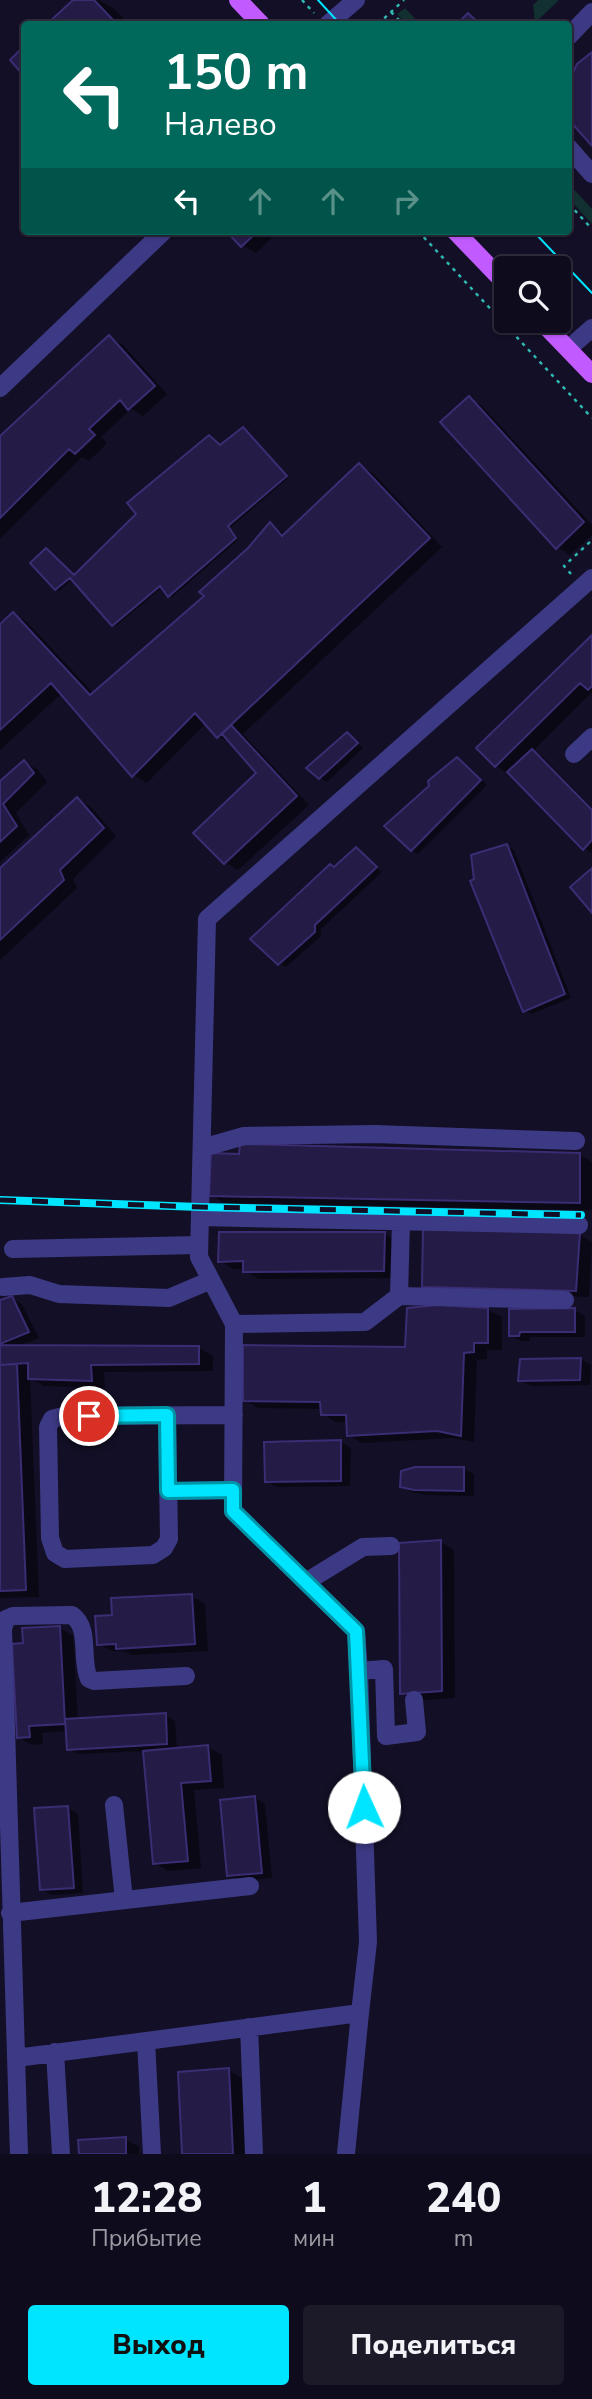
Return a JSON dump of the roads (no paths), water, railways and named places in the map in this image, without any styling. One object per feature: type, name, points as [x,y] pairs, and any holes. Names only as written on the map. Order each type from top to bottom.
[{"type":"main road","points":[[238,0],[258,21]]},
{"type":"main road","points":[[459,235],[494,272]]},
{"type":"main road","points":[[553,333],[592,374]]},
{"type":"street","points":[[322,20],[356,0]]},
{"type":"street","points":[[572,33],[592,12]]},
{"type":"street","points":[[572,151],[592,174]]},
{"type":"street","points":[[0,388],[160,235]]},
{"type":"street","points":[[568,349],[592,328]]},
{"type":"street","points":[[346,2154],[368,1942],[356,1631],[233,1511],[234,1324],[199,1257],[207,919],[587,583]]},
{"type":"street","points":[[574,754],[592,737]]},
{"type":"street","points":[[202,1148],[244,1136],[375,1134],[576,1141]]},
{"type":"street","points":[[200,1217],[579,1225]]},
{"type":"street","points":[[399,1296],[401,1221]]},
{"type":"street","points":[[13,1249],[200,1245]]},
{"type":"street","points":[[3,1287],[30,1286],[60,1294],[169,1298],[211,1280]]},
{"type":"street","points":[[234,1324],[365,1322],[399,1296],[565,1300]]},
{"type":"street","points":[[167,1415],[169,1539],[164,1548],[153,1555],[65,1559],[55,1553],[50,1538],[48,1427],[52,1419],[63,1416],[167,1415],[233,1415]]},
{"type":"street","points":[[168,1491],[233,1490]]},
{"type":"street","points":[[306,1582],[363,1547],[391,1546]]},
{"type":"street","points":[[19,2154],[6,1761],[3,1629],[6,1619],[13,1616],[72,1615],[78,1619],[82,1626],[89,1679],[186,1676]]},
{"type":"street","points":[[359,1671],[384,1669],[386,1736],[417,1732],[414,1700]]},
{"type":"street","points":[[114,1805],[124,1900]]},
{"type":"street","points":[[10,1913],[250,1886]]},
{"type":"street","points":[[16,2058],[360,2013]]},
{"type":"street","points":[[249,2027],[254,2154]]},
{"type":"street","points":[[146,2041],[152,2154]]},
{"type":"street","points":[[55,2052],[61,2154]]},
{"type":"tram line","points":[[318,0],[337,21]]},
{"type":"tram line","points":[[537,235],[592,293]]},
{"type":"railway","points":[[0,1200],[581,1215]]}]
